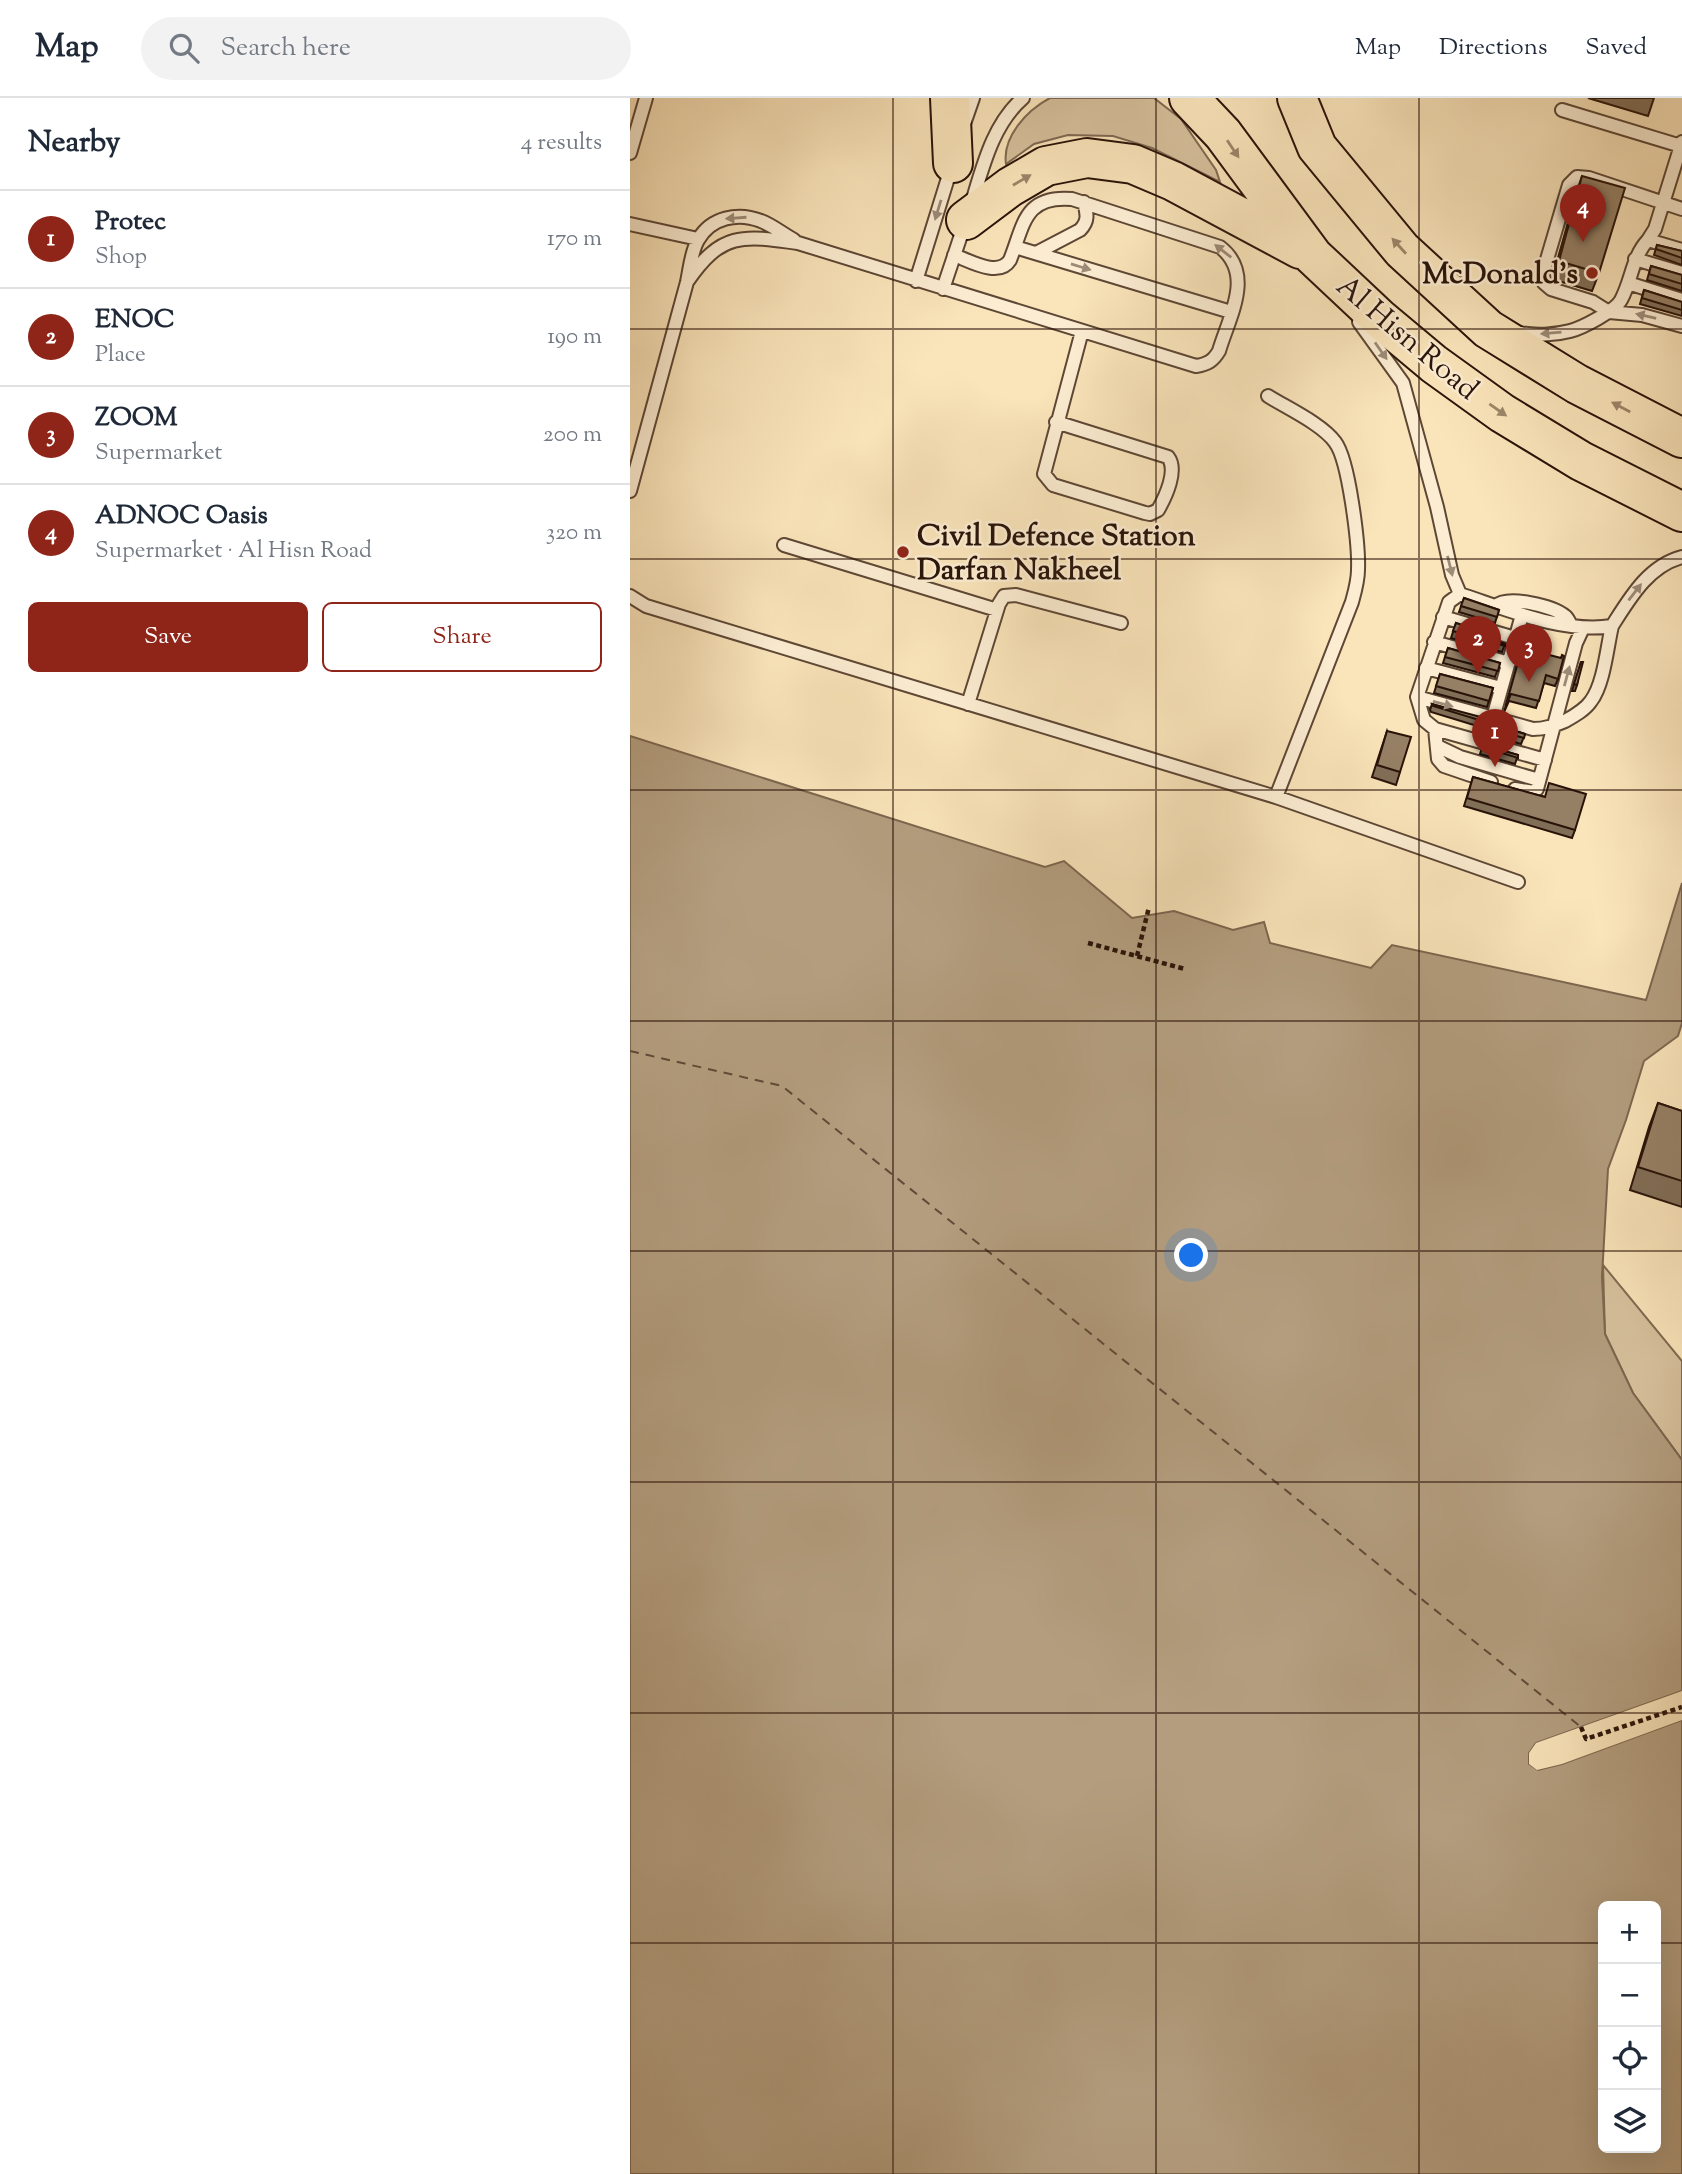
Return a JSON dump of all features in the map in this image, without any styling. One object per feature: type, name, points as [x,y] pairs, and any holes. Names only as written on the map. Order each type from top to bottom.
[{"type":"main road","points":[[950,98],[953,163]]},
{"type":"main road","name":"Al Hisn Road","points":[[1189,98],[1223,134],[1313,256],[1379,318],[1434,364],[1502,413],[1581,461],[1682,512]]},
{"type":"main road","name":"Al Hisn Road","points":[[1297,98],[1317,147],[1402,250],[1488,329],[1577,384],[1682,438]]},
{"type":"main road","points":[[966,220],[1010,187],[1046,166],[1087,158],[1133,164],[1153,172],[1313,256]]},
{"type":"lane","points":[[916,281],[973,98]]},
{"type":"lane","points":[[943,289],[990,144],[1023,98]]},
{"type":"lane","points":[[630,153],[640,105]]},
{"type":"lane","points":[[1488,329],[1531,335],[1571,331],[1609,312],[1620,303],[1639,250],[1655,229],[1681,144],[1562,110]]},
{"type":"lane","points":[[1682,209],[1589,178],[1577,177],[1569,185],[1543,274],[1544,283],[1551,289],[1593,302],[1609,312],[1642,315],[1682,326]]},
{"type":"lane","points":[[687,282],[698,265],[713,251],[731,241],[751,238],[798,243],[1187,364],[1206,365],[1214,360],[1219,351],[1237,293],[1238,272],[1235,262],[1220,247],[1084,202],[1059,198],[1046,200],[1026,215],[1016,247],[1007,265],[1001,269],[954,255]]},
{"type":"lane","points":[[1036,253],[1085,226],[1087,219],[1084,202]]},
{"type":"lane","points":[[630,491],[698,239],[711,225],[727,217],[746,216],[763,221],[798,243]]},
{"type":"lane","points":[[630,224],[698,239]]},
{"type":"lane","points":[[1648,240],[1682,250]]},
{"type":"lane","points":[[1016,247],[1231,312]]},
{"type":"lane","points":[[1313,256],[1403,383],[1437,506],[1452,575],[1460,594],[1522,615],[1577,626],[1612,626]]},
{"type":"lane","points":[[1635,259],[1682,273]]},
{"type":"lane","points":[[1628,283],[1682,300]]},
{"type":"lane","points":[[1056,422],[1168,457],[1173,470],[1158,510],[1145,513],[1049,482],[1044,470],[1056,422],[1082,331]]},
{"type":"lane","points":[[1268,396],[1323,431],[1335,442],[1343,456],[1358,569],[1352,602],[1276,797]]},
{"type":"lane","points":[[784,545],[997,610]]},
{"type":"lane","points":[[1417,697],[1533,729],[1553,726],[1578,714],[1591,701],[1598,688],[1612,626],[1637,587],[1667,561],[1682,557]]},
{"type":"lane","points":[[968,704],[997,610],[1001,600],[1010,594],[1121,623]]},
{"type":"lane","points":[[1460,594],[1449,602],[1417,697],[1418,708],[1424,720],[1435,729],[1545,760]]},
{"type":"lane","points":[[630,596],[646,606],[1276,797],[1518,882]]},
{"type":"lane","points":[[1496,606],[1501,601],[1513,599],[1555,610],[1577,626]]},
{"type":"lane","points":[[1493,718],[1522,615]]},
{"type":"lane","points":[[1443,617],[1515,638]]},
{"type":"lane","points":[[1435,729],[1438,759],[1444,766],[1528,793],[1534,792],[1576,643],[1577,626]]},
{"type":"lane","points":[[1434,642],[1508,663]]},
{"type":"lane","points":[[1426,668],[1501,688]]},
{"type":"path","points":[[1137,956],[1149,907]]},
{"type":"path","points":[[1088,943],[1185,969]]},
{"type":"path","points":[[1581,1727],[1586,1739],[1682,1707]]},
{"type":"shaded area","points":[[1050,98],[1154,98],[1181,119],[1216,170],[1220,182],[1152,148],[1113,136],[1068,135],[1034,144],[1006,164],[1008,144],[1018,125]]},
{"type":"shaded area","points":[[630,736],[1045,867],[1064,861],[1132,918],[1174,911],[1233,930],[1264,922],[1270,943],[1371,968],[1392,945],[1646,1000],[1682,883],[1682,1023],[1678,1036],[1644,1061],[1608,1169],[1602,1277],[1605,1334],[1633,1393],[1682,1460],[1682,1691],[1536,1743],[1529,1753],[1529,1764],[1538,1770],[1562,1764],[1682,1720],[1682,2174],[630,2174]]},
{"type":"shaded area","points":[[1603,1265],[1682,1361],[1682,1460],[1633,1393],[1605,1334]]},
{"type":"pier","points":[[1682,1691],[1682,1695],[1538,1746],[1532,1754],[1532,1762],[1538,1766],[1561,1760],[1682,1716],[1682,1720],[1562,1764],[1537,1770],[1529,1764],[1529,1753],[1536,1743]]},
{"type":"building","points":[[1582,176],[1625,188],[1599,273],[1559,261]]},
{"type":"building","points":[[1657,245],[1682,251],[1682,258],[1656,249]]},
{"type":"building","points":[[1651,266],[1682,275],[1682,284],[1649,274]]},
{"type":"building","points":[[1644,290],[1682,302],[1682,310],[1642,298]]},
{"type":"building","points":[[1464,598],[1499,610],[1497,617],[1461,606]]},
{"type":"building","points":[[1456,623],[1492,634],[1490,639],[1505,646],[1453,631]]},
{"type":"building","points":[[1448,648],[1500,663],[1498,671],[1445,657]]},
{"type":"building","points":[[1522,648],[1561,658],[1564,656],[1558,679],[1546,675],[1539,701],[1511,694],[1506,705]]},
{"type":"building","points":[[1583,662],[1577,685],[1574,684]]},
{"type":"building","points":[[1440,674],[1493,688],[1489,701],[1436,686]]},
{"type":"building","points":[[1432,704],[1503,723],[1502,727],[1433,706]]},
{"type":"building","points":[[1489,723],[1525,734],[1524,738],[1488,728]]},
{"type":"building","points":[[1387,731],[1411,737],[1400,772],[1377,765]]},
{"type":"building","points":[[1483,745],[1518,755],[1518,758],[1482,747]]},
{"type":"building","points":[[1473,777],[1545,797],[1549,783],[1586,794],[1575,830],[1467,798]]},
{"type":"building","points":[[1658,1103],[1682,1111],[1682,1181],[1638,1167]]},
{"type":"ferry route","points":[[630,1051],[782,1086],[1581,1727]]},
{"type":"place","name":"ADNOC Oasis","points":[[1583,242]]},
{"type":"place","name":"McDonald's","points":[[1592,273]]},
{"type":"place","name":"Civil Defence Station Darfan Nakheel","points":[[903,552]]},
{"type":"place","name":"ENOC","points":[[1478,674]]},
{"type":"place","name":"ZOOM","points":[[1529,682]]},
{"type":"place","name":"Protec","points":[[1495,767]]}]
